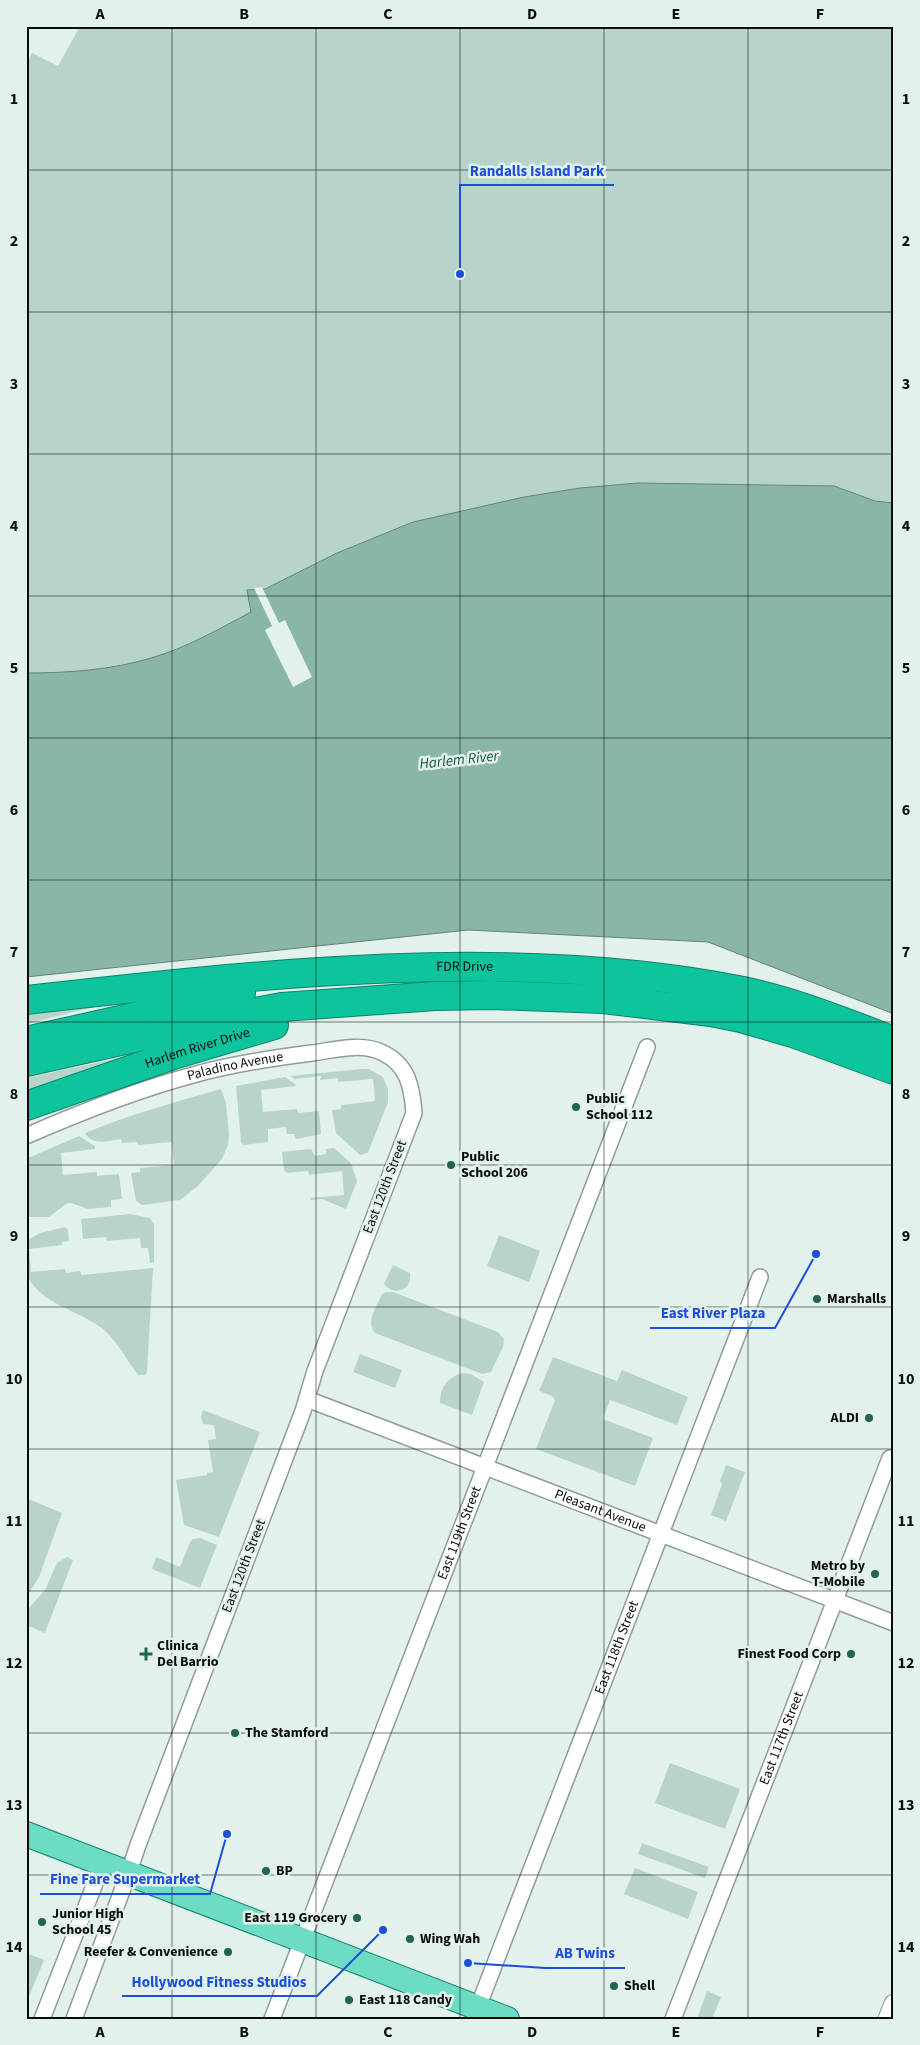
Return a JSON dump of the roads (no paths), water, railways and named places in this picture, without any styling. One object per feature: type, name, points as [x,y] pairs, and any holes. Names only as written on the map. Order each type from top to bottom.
[{"type":"highway","name":"FDR Drive","points":[[26,1000],[282,975],[342,971],[521,968],[623,974],[690,982],[745,992],[800,1006],[894,1040]]},
{"type":"highway","points":[[26,1041],[342,971]]},
{"type":"highway","name":"FDR Drive","points":[[373,1001],[435,996],[491,995],[603,999],[675,1008],[734,1017],[784,1031],[894,1070]]},
{"type":"highway","points":[[26,1062],[219,1019],[282,1007],[373,1001]]},
{"type":"highway","name":"Harlem River Drive","points":[[26,1106],[249,1031],[373,1001]]},
{"type":"main road","points":[[26,1834],[303,1940],[476,2013],[507,2019]]},
{"type":"street","name":"East 119th Street","points":[[272,2019],[647,1047]]},
{"type":"street","name":"Paladino Avenue","points":[[26,1136],[108,1102],[194,1074],[268,1058],[340,1049],[367,1048],[376,1050],[398,1063],[404,1070],[411,1087],[414,1113]]},
{"type":"street","name":"East 120th Street","points":[[74,2019],[414,1113]]},
{"type":"street","name":"East 118th Street","points":[[476,2013],[760,1277]]},
{"type":"street","name":"Pleasant Avenue","points":[[307,1399],[894,1623]]},
{"type":"street","name":"East 117th Street","points":[[673,2019],[890,1458]]},
{"type":"street","points":[[42,2019],[103,1863]]},
{"type":"street","points":[[888,2019],[894,2004]]},
{"type":"water","name":"Harlem River","points":[[638,483],[834,486],[875,501],[894,503],[894,1014],[708,942],[468,930],[26,977],[26,673],[105,668],[136,662],[177,649],[251,612],[247,590],[265,589],[337,553],[413,522],[524,497],[580,488]]},
{"type":"place","name":"Randalls Island Park","points":[[460,274]]},
{"type":"place","name":"Public School 112","points":[[576,1107]]},
{"type":"place","name":"Public School 206","points":[[451,1165]]},
{"type":"place","name":"East River Plaza","points":[[816,1254]]},
{"type":"place","name":"Marshalls","points":[[817,1299]]},
{"type":"place","name":"ALDI","points":[[869,1418]]},
{"type":"place","name":"Metro by T-Mobile","points":[[875,1574]]},
{"type":"place","name":"Clinica Del Barrio","points":[[146,1654]]},
{"type":"place","name":"Finest Food Corp","points":[[851,1654]]},
{"type":"place","name":"The Stamford","points":[[235,1733]]},
{"type":"place","name":"Fine Fare Supermarket","points":[[227,1834]]},
{"type":"place","name":"BP","points":[[266,1871]]},
{"type":"place","name":"East 119 Grocery","points":[[357,1918]]},
{"type":"place","name":"Junior High School 45","points":[[42,1922]]},
{"type":"place","name":"Hollywood Fitness Studios","points":[[383,1930]]},
{"type":"place","name":"Wing Wah","points":[[410,1939]]},
{"type":"place","name":"Reefer & Convenience","points":[[228,1952]]},
{"type":"place","name":"AB Twins","points":[[468,1963]]},
{"type":"place","name":"Shell","points":[[614,1986]]},
{"type":"place","name":"East 118 Candy","points":[[349,2000]]}]
